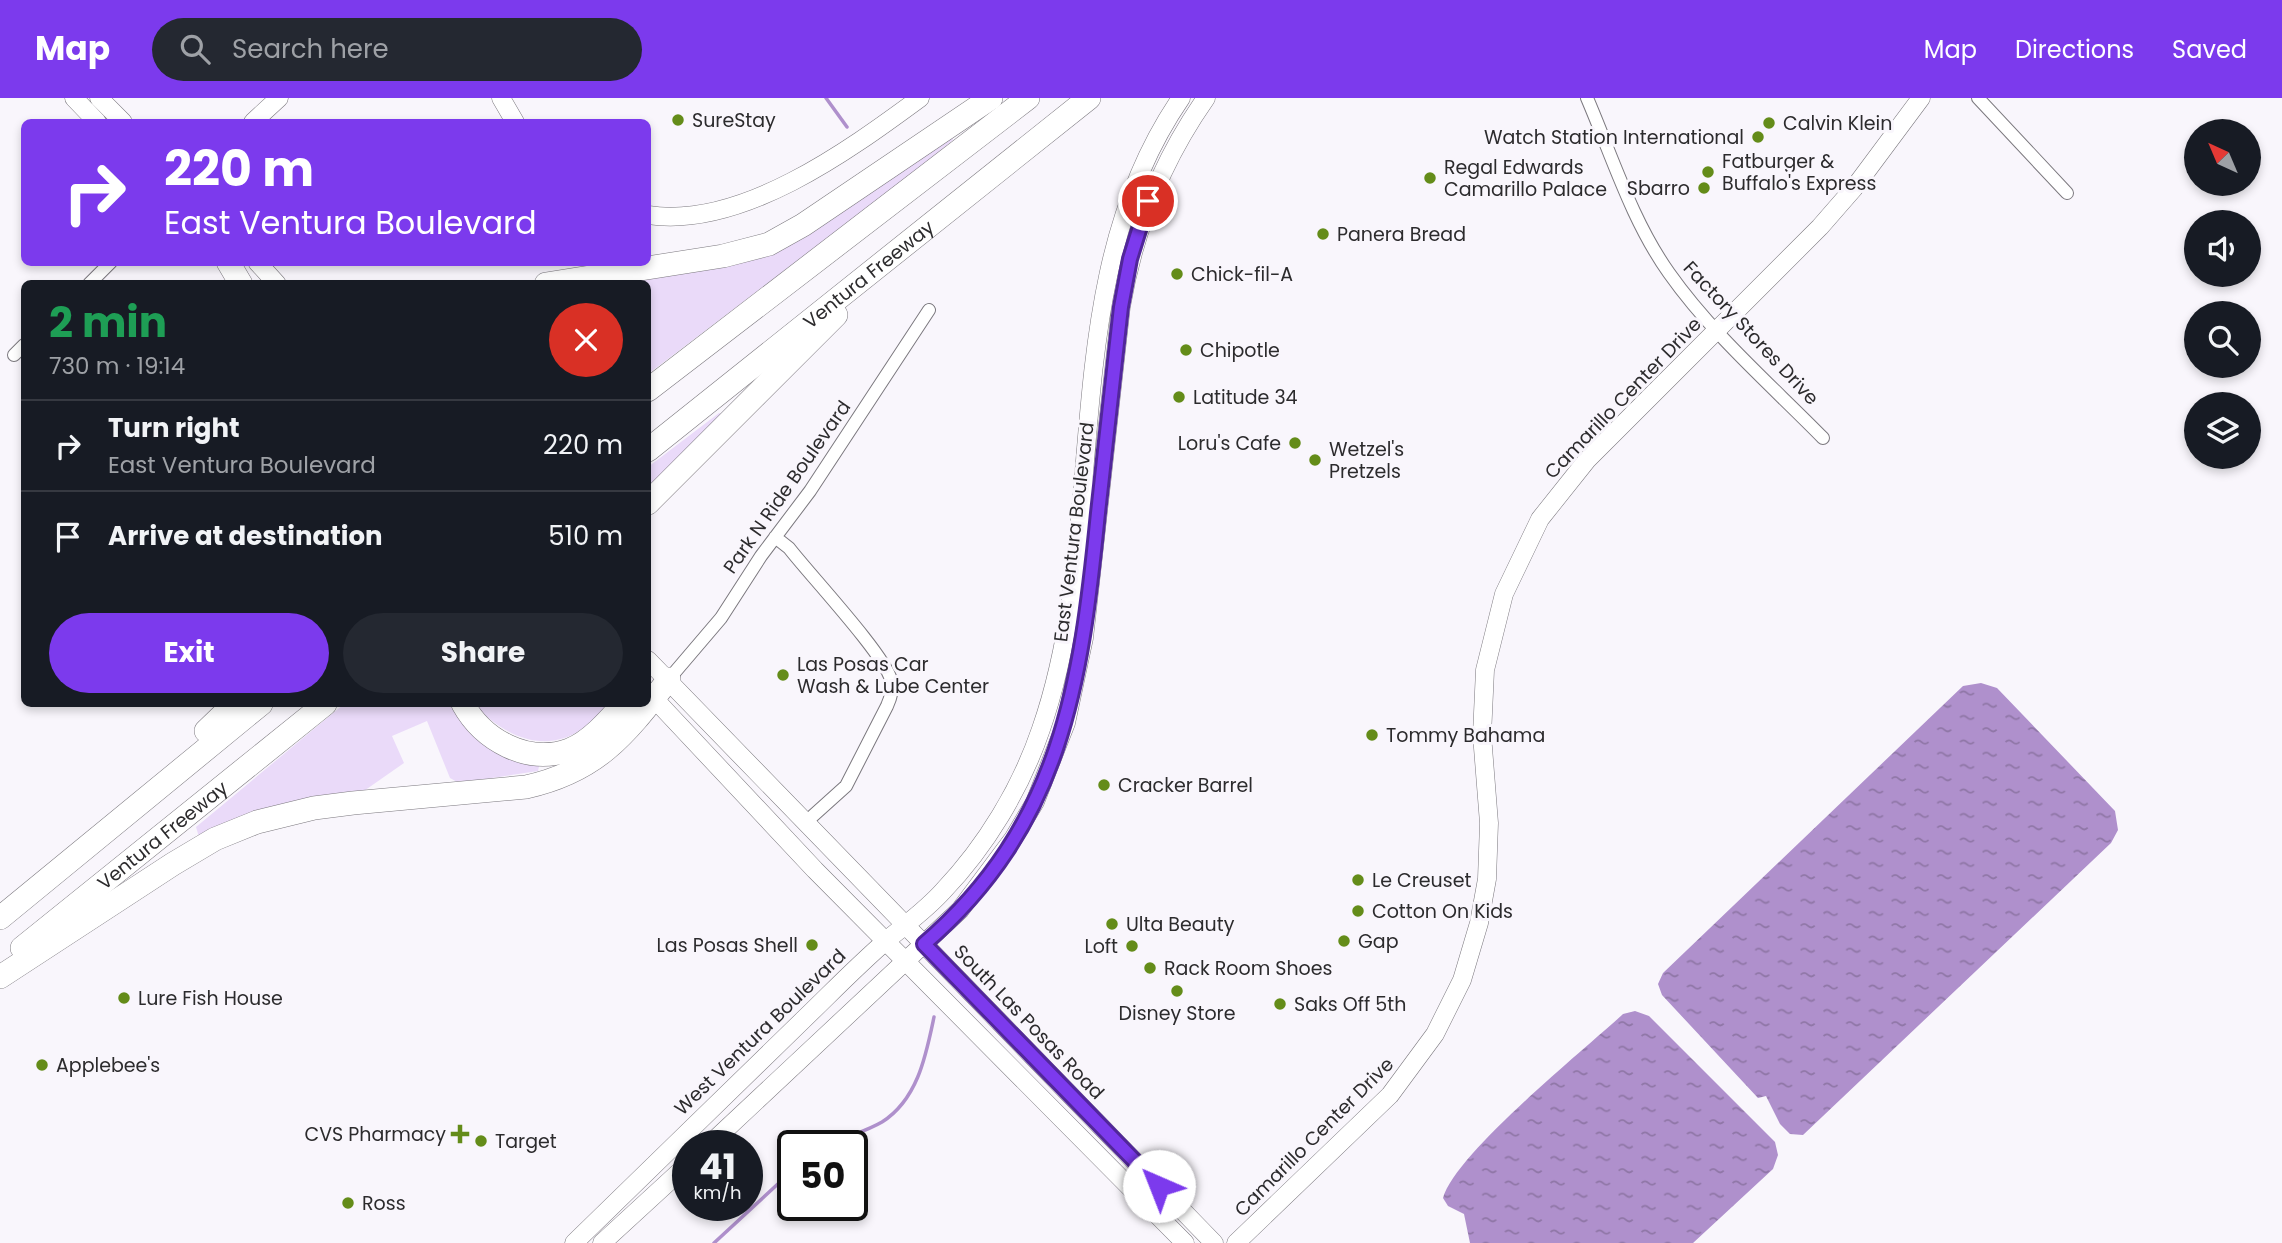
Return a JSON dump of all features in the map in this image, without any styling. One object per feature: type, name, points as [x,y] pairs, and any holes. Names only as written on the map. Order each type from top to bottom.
[{"type":"highway","points":[[571,280],[723,256],[769,244],[803,225],[991,98]]},
{"type":"highway","name":"Ventura Freeway","points":[[651,388],[1028,98]]},
{"type":"highway","name":"Ventura Freeway","points":[[651,448],[1089,98]]},
{"type":"highway","points":[[651,500],[803,350],[885,262]]},
{"type":"highway","points":[[651,695],[669,679]]},
{"type":"highway","points":[[82,852],[231,707]]},
{"type":"highway","name":"Ventura Freeway","points":[[0,918],[257,707]]},
{"type":"highway","name":"Ventura Freeway","points":[[0,965],[321,707]]},
{"type":"highway","points":[[465,707],[475,722],[496,740],[509,747],[541,754],[570,750],[582,743],[619,707]]},
{"type":"highway","points":[[0,977],[173,864],[233,831],[314,808],[526,787],[558,780],[596,759],[641,716],[645,707]]},
{"type":"main road","points":[[74,98],[94,119]]},
{"type":"main road","points":[[99,98],[120,119]]},
{"type":"main road","points":[[256,119],[279,98]]},
{"type":"main road","points":[[501,98],[513,119]]},
{"type":"main road","points":[[651,215],[674,218],[699,215],[723,210],[773,190],[826,161],[920,98]]},
{"type":"main road","name":"East Ventura Boulevard","points":[[886,941],[946,888],[987,835],[1025,769],[1041,732],[1059,669],[1070,599],[1107,278],[1129,200],[1154,144],[1181,98]]},
{"type":"main road","name":"East Ventura Boulevard","points":[[905,960],[960,910],[1013,839],[1035,802],[1066,723],[1084,638],[1121,307],[1130,259],[1148,201],[1163,169],[1206,98]]},
{"type":"main road","name":"Camarillo Center Drive","points":[[1236,1243],[1390,1095],[1435,1034],[1462,980],[1487,879],[1489,823],[1482,701],[1490,644],[1504,594],[1540,519],[1566,484],[1605,441],[1786,264],[1854,188],[1921,98]]},
{"type":"main road","points":[[233,266],[247,280]]},
{"type":"main road","points":[[261,266],[273,280]]},
{"type":"main road","name":"South Las Posas Road","points":[[651,663],[1214,1243]]},
{"type":"main road","points":[[651,695],[739,792],[1185,1243]]},
{"type":"main road","name":"West Ventura Boulevard","points":[[574,1243],[886,941]]},
{"type":"main road","points":[[725,1130],[905,960]]},
{"type":"main road","points":[[602,1243],[672,1179]]},
{"type":"main road","points":[[1133,1190],[1145,1192],[1198,1243]]},
{"type":"street","name":"Factory Stores Drive","points":[[1587,98],[1656,253],[1681,289],[1823,438]]},
{"type":"street","points":[[1978,98],[2067,193]]},
{"type":"street","points":[[93,280],[107,266]]},
{"type":"street","name":"Park N Ride Boulevard","points":[[669,679],[721,618],[775,537],[810,491],[929,310]]},
{"type":"street","points":[[14,355],[21,348]]},
{"type":"street","points":[[775,537],[789,548],[873,650],[891,680],[892,692],[887,706],[846,786],[806,822]]},
{"type":"shaded area","points":[[949,132],[953,140],[930,160],[651,372],[651,280],[626,280],[728,263]]},
{"type":"shaded area","points":[[719,413],[724,415],[651,491],[651,465]]},
{"type":"shaded area","points":[[340,707],[462,707],[541,757],[538,771],[459,783],[450,778],[427,721],[392,736],[404,763],[361,793],[199,837],[196,827]]},
{"type":"shaded area","points":[[477,707],[608,707],[586,726],[567,737],[552,741],[524,738],[485,715]]},
{"type":"water","points":[[1981,683],[1997,688],[2115,811],[2118,830],[2111,843],[1803,1135],[1790,1134],[1780,1124],[1766,1096],[1758,1098],[1662,995],[1658,984],[1663,973],[1963,686]]},
{"type":"water","points":[[1635,1011],[1649,1016],[1775,1142],[1778,1155],[1773,1169],[1693,1243],[1470,1243],[1464,1214],[1448,1206],[1443,1198],[1453,1179],[1471,1155],[1523,1103],[1623,1014]]},
{"type":"waterway","points":[[826,98],[847,127]]},
{"type":"waterway","points":[[866,1130],[894,1112],[912,1089],[924,1061],[934,1017]]},
{"type":"waterway","points":[[714,1243],[777,1185]]},
{"type":"place","name":"SureStay","points":[[678,120]]},
{"type":"place","name":"Calvin Klein","points":[[1769,123]]},
{"type":"place","name":"Watch Station International","points":[[1758,137]]},
{"type":"place","name":"Fatburger & Buffalo's Express","points":[[1708,172]]},
{"type":"place","name":"Regal Edwards Camarillo Palace","points":[[1430,178]]},
{"type":"place","name":"Sbarro","points":[[1704,188]]},
{"type":"place","name":"Panera Bread","points":[[1323,234]]},
{"type":"place","name":"Chick-fil-A","points":[[1177,274]]},
{"type":"place","name":"Chipotle","points":[[1186,350]]},
{"type":"place","name":"Latitude 34","points":[[1179,397]]},
{"type":"place","name":"Loru's Cafe","points":[[1295,443]]},
{"type":"place","name":"Wetzel's Pretzels","points":[[1315,460]]},
{"type":"place","name":"Las Posas Car Wash & Lube Center","points":[[783,675]]},
{"type":"place","name":"Tommy Bahama","points":[[1372,735]]},
{"type":"place","name":"Cracker Barrel","points":[[1104,785]]},
{"type":"place","name":"Le Creuset","points":[[1358,880]]},
{"type":"place","name":"Cotton On Kids","points":[[1358,911]]},
{"type":"place","name":"Ulta Beauty","points":[[1112,924]]},
{"type":"place","name":"Gap","points":[[1344,941]]},
{"type":"place","name":"Las Posas Shell","points":[[812,945]]},
{"type":"place","name":"Loft","points":[[1132,946]]},
{"type":"place","name":"Rack Room Shoes","points":[[1150,968]]},
{"type":"place","name":"Disney Store","points":[[1177,991]]},
{"type":"place","name":"Lure Fish House","points":[[124,998]]},
{"type":"place","name":"Saks Off 5th","points":[[1280,1004]]},
{"type":"place","name":"Applebee's","points":[[42,1065]]},
{"type":"place","name":"CVS Pharmacy","points":[[460,1134]]},
{"type":"place","name":"Target","points":[[481,1141]]},
{"type":"place","name":"Ross","points":[[348,1203]]},
{"type":"route","points":[[1148,201],[1130,259],[1121,307],[1084,638],[1066,723],[1035,802],[1013,839],[960,910],[924,944],[1159,1186]]}]
